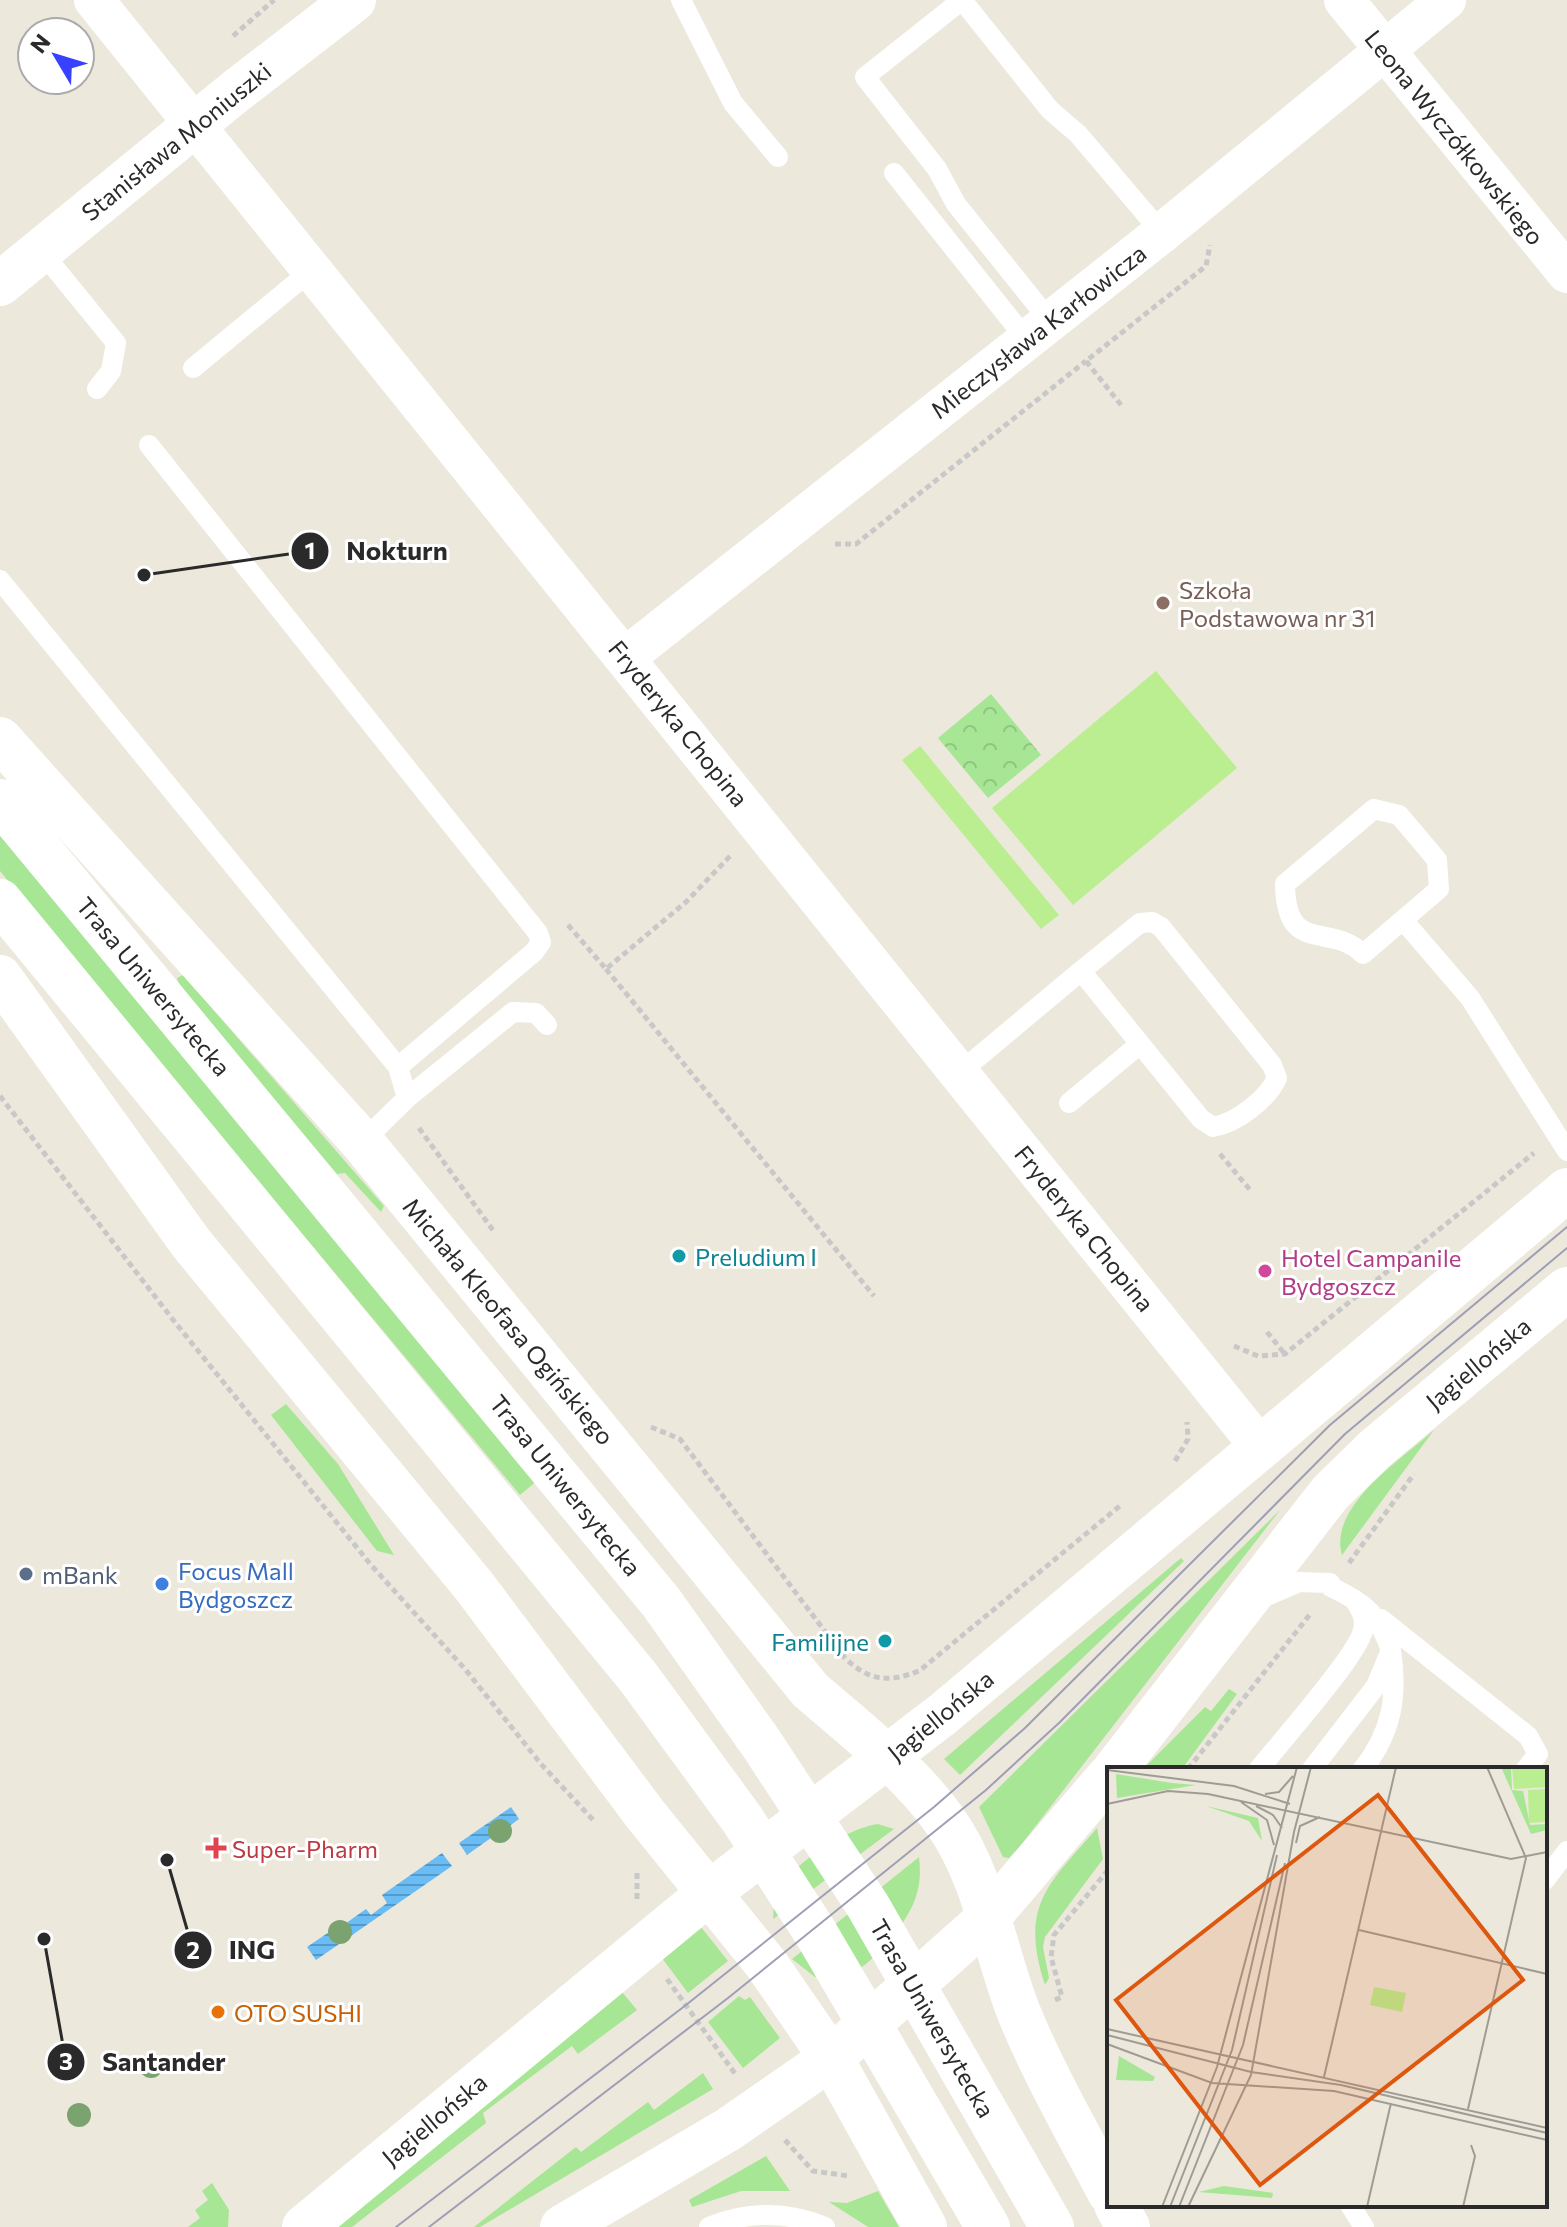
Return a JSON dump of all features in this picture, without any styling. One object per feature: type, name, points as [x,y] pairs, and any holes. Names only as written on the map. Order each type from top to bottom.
[{"type":"main road","name":"Stanisława Moniuszki","points":[[0,284],[354,0]]},
{"type":"main road","name":"Michała Kleofasa Ogińskiego","points":[[1,740],[362,1142],[810,1690],[888,1758],[947,1823],[973,1868],[987,1919],[1020,2013],[1099,2174]]},
{"type":"main road","name":"Trasa Uniwersytecka","points":[[0,801],[600,1526],[706,1664],[821,1832],[908,1974],[1052,2227]]},
{"type":"main road","points":[[0,901],[550,1566],[638,1677],[742,1819],[861,2004],[988,2227]]},
{"type":"main road","points":[[0,977],[191,1243],[474,1586],[767,1965],[831,2058],[925,2227]]},
{"type":"main road","name":"Jagiellońska","points":[[304,2227],[644,1945],[888,1758],[1567,1190]]},
{"type":"main road","name":"Jagiellońska","points":[[1118,1767],[1330,1493],[1375,1449],[1567,1289]]},
{"type":"main road","name":"Jagiellońska","points":[[562,2227],[762,2108],[831,2058],[987,1919],[1107,1780]]},
{"type":"main road","points":[[1117,2207],[1128,2227]]},
{"type":"street","name":"Fryderyka Chopina","points":[[94,0],[1261,1448]]},
{"type":"street","name":"Leona Wyczółkowskiego","points":[[1344,0],[1567,273]]},
{"type":"street","name":"Mieczysława Karłowicza","points":[[626,657],[1162,233],[1446,0]]},
{"type":"lane","points":[[681,0],[733,103],[778,157]]},
{"type":"lane","points":[[1038,330],[956,204],[937,169],[865,77],[962,0],[1050,110],[1078,134],[1162,233]]},
{"type":"lane","points":[[894,173],[1038,330]]},
{"type":"lane","points":[[41,251],[116,343],[111,371],[97,389]]},
{"type":"lane","points":[[193,368],[313,269]]},
{"type":"lane","points":[[149,445],[538,933],[541,942],[534,952],[398,1067]]},
{"type":"lane","points":[[0,580],[398,1067],[407,1098]]},
{"type":"lane","points":[[1374,809],[1399,815],[1437,860],[1439,889],[1403,920],[1363,954],[1354,946],[1304,933],[1286,911],[1285,884],[1374,809]]},
{"type":"lane","points":[[1403,920],[1470,998],[1567,1151]]},
{"type":"lane","points":[[959,1073],[1081,971],[1140,923],[1152,922],[1161,927],[1272,1065],[1277,1078],[1273,1088],[1229,1125],[1213,1127],[1201,1119],[1081,971]]},
{"type":"lane","points":[[362,1142],[407,1098],[513,1012],[536,1013],[547,1025]]},
{"type":"lane","points":[[1069,1103],[1140,1044]]},
{"type":"lane","points":[[1226,1624],[1265,1596],[1299,1582],[1320,1580],[1330,1583],[1331,1587],[1353,1597],[1528,1736],[1538,1754],[1528,1767]]},
{"type":"lane","points":[[1261,1767],[1347,1658],[1364,1631],[1363,1614],[1353,1597]]},
{"type":"lane","points":[[1365,1767],[1377,1751],[1392,1716],[1395,1680],[1391,1650],[1382,1625],[1371,1612]]},
{"type":"lane","points":[[1314,1767],[1376,1686],[1391,1650]]},
{"type":"lane","points":[[1547,1877],[1567,1851]]},
{"type":"lane","points":[[1351,2207],[1364,2227]]},
{"type":"lane","points":[[709,2227],[744,2214],[804,2219],[825,2227]]},
{"type":"path","points":[[825,544],[856,544],[1206,266],[1212,235]]},
{"type":"path","points":[[1086,361],[1121,405]]},
{"type":"path","points":[[606,969],[874,1296]]},
{"type":"path","points":[[0,1096],[174,1321],[371,1565],[465,1669],[541,1764],[603,1830]]},
{"type":"path","points":[[1213,1127],[1216,1149],[1251,1191]]},
{"type":"path","points":[[1267,1332],[1285,1354]]},
{"type":"path","points":[[1190,1767],[1331,1587],[1422,1462]]},
{"type":"path","points":[[629,1862],[637,1873],[638,1894],[629,1925],[777,2132],[813,2171],[848,2177]]},
{"type":"path","points":[[1062,1997],[1051,1957],[1054,1935],[1107,1871]]},
{"type":"green space","points":[[1156,671],[1237,768],[1073,905],[992,808]]},
{"type":"green space","points":[[991,694],[1041,755],[988,798],[938,738]]},
{"type":"green space","points":[[920,746],[1059,915],[1041,929],[902,760]]},
{"type":"green space","points":[[0,836],[538,1480],[520,1495],[0,871]]},
{"type":"green space","points":[[183,975],[384,1206],[381,1212],[345,1173],[337,1174],[180,987],[177,978]]},
{"type":"green space","points":[[286,1404],[338,1464],[394,1555],[377,1551],[271,1415]]},
{"type":"green space","points":[[1434,1430],[1342,1555],[1341,1537],[1346,1519],[1356,1502],[1370,1485]]},
{"type":"green space","points":[[1280,1510],[1021,1845],[1009,1858],[1003,1857],[979,1807]]},
{"type":"green space","points":[[1181,1558],[1184,1561],[960,1775],[944,1759]]},
{"type":"green space","points":[[1229,1689],[1237,1694],[1183,1767],[1145,1767],[1205,1707],[1211,1711]]},
{"type":"green space","points":[[878,1824],[894,1829],[773,1919],[776,1894],[794,1871],[836,1840]]},
{"type":"green space","points":[[1097,1828],[1103,1859],[1045,1937],[1043,1947],[1049,1978],[1045,1985],[1035,1935],[1037,1915],[1052,1882]]},
{"type":"green space","points":[[919,1857],[919,1884],[907,1917],[865,1964],[848,1972],[815,1977],[792,1959]]},
{"type":"green space","points":[[701,1927],[728,1961],[688,1993],[662,1958]]},
{"type":"green space","points":[[622,1992],[637,2010],[578,2054],[572,2046],[483,2113],[486,2123],[352,2227],[336,2227]]},
{"type":"green space","points":[[739,1996],[745,2000],[750,1997],[780,2038],[743,2068],[708,2022]]},
{"type":"green space","points":[[703,2073],[713,2089],[480,2227],[474,2227],[576,2147],[581,2152],[648,2102],[654,2110]]},
{"type":"green space","points":[[766,2156],[790,2191],[741,2191],[692,2207],[689,2200]]},
{"type":"green space","points":[[212,2183],[229,2210],[228,2227],[188,2227],[200,2218],[195,2210],[208,2200],[202,2191]]},
{"type":"green space","points":[[878,2191],[899,2227],[868,2227],[829,2202],[847,2203]]},
{"type":"water","points":[[511,1807],[519,1819],[504,1830],[499,1823],[491,1829],[495,1835],[467,1855],[459,1843]]},
{"type":"water","points":[[442,1853],[452,1866],[316,1960],[307,1947],[332,1930],[338,1939],[347,1933],[342,1926],[366,1909],[371,1915],[387,1903],[382,1895]]},
{"type":"tram line","points":[[396,2227],[686,2005],[934,1807],[1025,1728],[1330,1425],[1567,1227]]},
{"type":"tram line","points":[[429,2227],[728,1998],[986,1790],[1060,1722],[1345,1434],[1567,1248]]},
{"type":"place","name":"Nokturn","points":[[144,575]]},
{"type":"place","name":"Szkoła Podstawowa nr 31","points":[[1163,603]]},
{"type":"place","name":"Preludium I","points":[[679,1256]]},
{"type":"place","name":"Hotel Campanile Bydgoszcz","points":[[1265,1271]]},
{"type":"place","name":"mBank","points":[[26,1574]]},
{"type":"place","name":"Focus Mall Bydgoszcz","points":[[162,1584]]},
{"type":"place","name":"Familijne","points":[[885,1641]]},
{"type":"place","name":"Super-Pharm","points":[[216,1848]]},
{"type":"place","name":"ING","points":[[167,1860]]},
{"type":"place","name":"Santander","points":[[44,1939]]},
{"type":"place","name":"OTO SUSHI","points":[[218,2012]]}]
